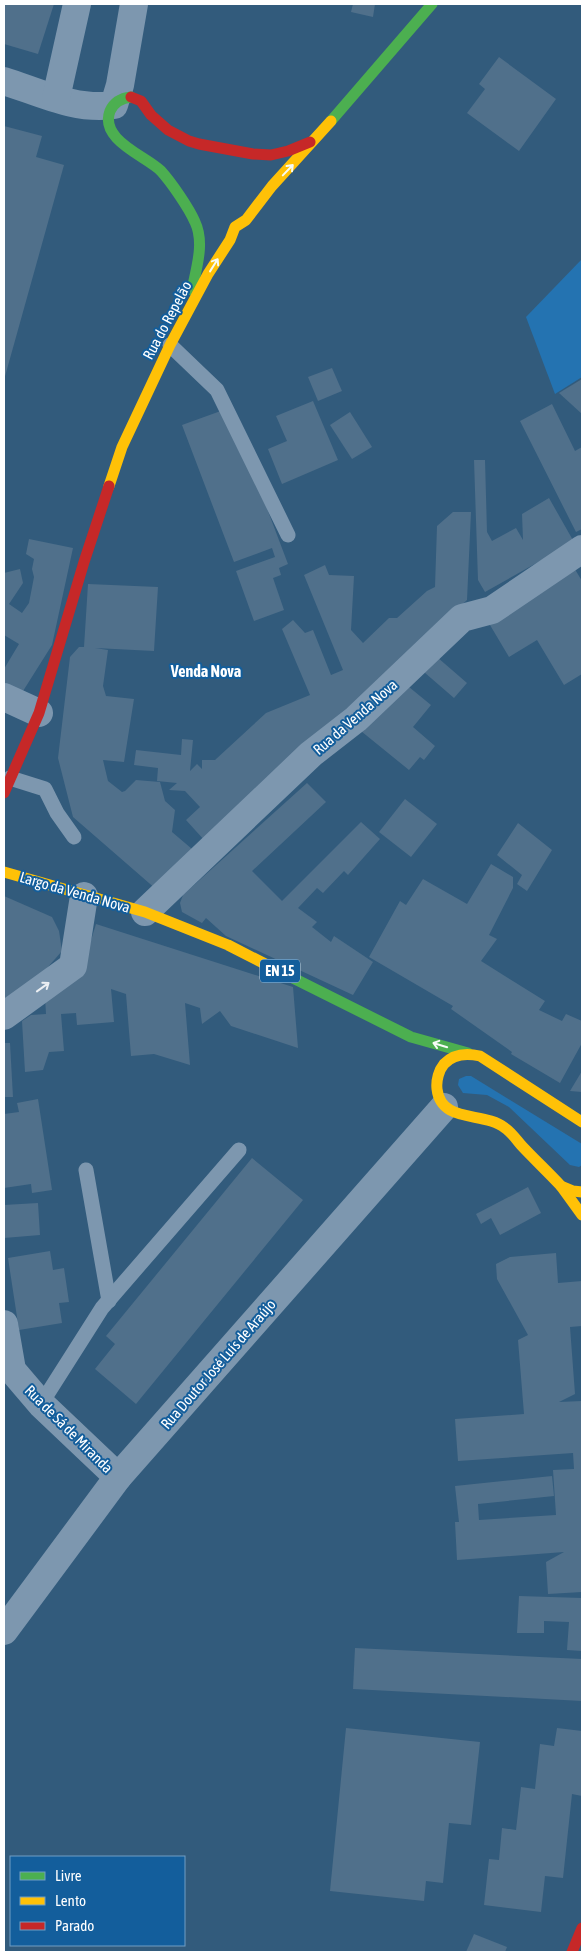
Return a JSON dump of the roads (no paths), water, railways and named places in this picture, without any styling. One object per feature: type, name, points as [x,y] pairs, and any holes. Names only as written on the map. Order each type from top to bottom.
[{"type":"street","points":[[63,100],[77,4]]},
{"type":"street","points":[[125,101],[120,85],[134,4]]},
{"type":"street","name":"Rua do Repelão","points":[[39,713],[84,562],[122,448],[170,345],[208,274],[230,240],[235,227],[246,220],[261,200],[432,4]]},
{"type":"street","points":[[4,81],[87,106],[101,107],[125,101],[145,104],[152,115],[162,124],[188,140],[241,152],[267,156],[297,149],[315,139]]},
{"type":"street","points":[[63,100],[84,110],[125,146],[164,173],[195,222],[200,247],[190,298],[182,322]]},
{"type":"street","points":[[116,138],[109,124],[108,113],[125,101]]},
{"type":"street","points":[[241,152],[252,159],[259,168]]},
{"type":"street","points":[[261,200],[264,190],[262,179]]},
{"type":"street","points":[[195,222],[207,229]]},
{"type":"street","points":[[222,229],[235,227]]},
{"type":"street","name":"Rua da Venda Nova","points":[[145,912],[311,754],[356,719],[462,618],[492,610],[582,549]]},
{"type":"street","points":[[4,697],[39,713],[4,793]]},
{"type":"street","name":"Largo da Venda Nova","points":[[4,872],[145,912]]},
{"type":"street","points":[[4,1016],[73,966],[84,896]]},
{"type":"street","name":"EN 15","points":[[145,912],[228,945],[411,1037]]},
{"type":"street","points":[[411,1037],[420,1053]]},
{"type":"street","points":[[411,1037],[480,1056],[582,1121]]},
{"type":"street","points":[[440,1095],[438,1072],[446,1062],[456,1055],[468,1053]]},
{"type":"street","points":[[428,1068],[440,1095],[454,1114],[487,1119],[502,1126],[561,1186],[582,1215]]},
{"type":"street","name":"Rua Doutor José Luís de Araújo","points":[[4,1630],[118,1477],[440,1095]]},
{"type":"street","points":[[561,1186],[573,1191],[582,1192]]},
{"type":"street","name":"Rua de Sá de Miranda","points":[[4,1324],[12,1370],[41,1404],[118,1477]]},
{"type":"street","points":[[572,1952],[582,1928]]},
{"type":"lane","points":[[170,345],[217,390],[288,535]]},
{"type":"lane","points":[[10,778],[44,789],[57,813],[74,837]]},
{"type":"lane","points":[[41,1404],[102,1308],[239,1150]]},
{"type":"lane","points":[[86,1170],[109,1301]]},
{"type":"district","name":"Venda Nova","points":[[206,671]]}]
